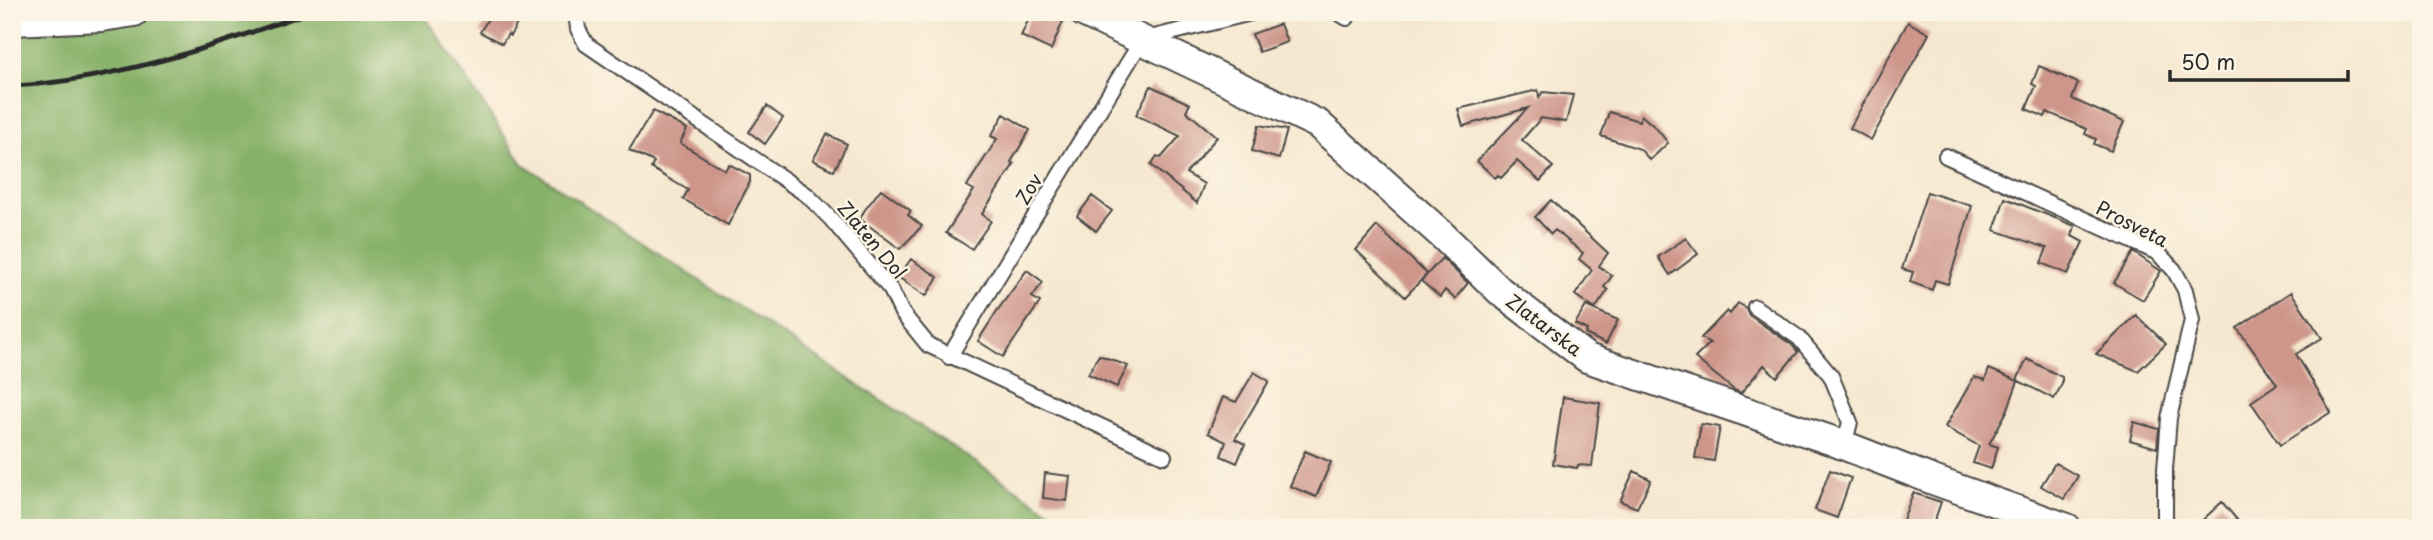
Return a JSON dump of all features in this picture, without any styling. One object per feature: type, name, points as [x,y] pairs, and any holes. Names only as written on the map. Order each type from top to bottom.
[{"type":"street","points":[[12,21],[102,18],[134,12]]},
{"type":"street","name":"Zlatarska","points":[[1083,12],[1318,124],[1441,234],[1500,291],[1587,358],[1844,446],[2067,528]]},
{"type":"lane","name":"Zlaten Dol","points":[[576,12],[578,29],[586,44],[807,195],[891,290],[902,313],[928,345],[1164,456]]},
{"type":"lane","points":[[1142,40],[1255,12]]},
{"type":"lane","name":"Zov","points":[[949,356],[1142,40]]},
{"type":"lane","name":"Prosveta","points":[[1945,156],[2158,253],[2174,270],[2185,290],[2192,320],[2169,418],[2165,469],[2165,528]]},
{"type":"lane","points":[[1755,307],[1798,338],[1831,376],[1850,422],[1844,446]]},
{"type":"green space","points":[[12,12],[422,12],[523,164],[1075,528],[12,528]]},
{"type":"building","points":[[492,12],[524,12],[502,44],[480,32]]},
{"type":"building","points":[[1032,12],[1067,12],[1051,50],[1021,36]]},
{"type":"building","points":[[1908,22],[1929,34],[1871,140],[1850,128]]},
{"type":"building","points":[[1280,24],[1287,42],[1259,52],[1252,34]]},
{"type":"building","points":[[2039,66],[2078,83],[2072,99],[2124,122],[2111,151],[2094,144],[2096,139],[2085,134],[2087,129],[2047,112],[2045,117],[2026,109],[2036,86],[2032,84]]},
{"type":"building","points":[[1151,86],[1190,104],[1186,111],[1217,137],[1186,173],[1204,184],[1197,203],[1151,165],[1157,156],[1161,158],[1180,136],[1136,115]]},
{"type":"building","points":[[1538,90],[1539,97],[1543,92],[1573,95],[1566,122],[1541,118],[1522,140],[1553,167],[1540,181],[1517,161],[1501,178],[1498,175],[1495,178],[1477,161],[1528,108],[1463,126],[1458,109]]},
{"type":"building","points":[[767,106],[783,118],[765,144],[749,132]]},
{"type":"building","points":[[653,111],[687,129],[680,143],[725,170],[729,164],[750,175],[750,182],[728,225],[683,199],[688,190],[651,168],[654,162],[629,150]]},
{"type":"building","points":[[1609,112],[1639,121],[1641,115],[1668,143],[1650,160],[1640,149],[1601,136]]},
{"type":"building","points":[[1004,114],[1030,130],[1011,162],[1014,164],[982,214],[991,221],[972,249],[946,233],[974,190],[967,186],[997,139],[991,136]]},
{"type":"building","points":[[1259,125],[1287,130],[1279,159],[1252,151]]},
{"type":"building","points":[[827,134],[847,144],[834,171],[813,160]]},
{"type":"building","points":[[881,189],[911,211],[908,215],[922,226],[900,249],[860,219]]},
{"type":"building","points":[[1927,192],[1972,206],[1948,284],[1935,280],[1932,290],[1910,282],[1913,272],[1902,269]]},
{"type":"building","points":[[1092,196],[1112,211],[1096,231],[1077,216]]},
{"type":"building","points":[[2005,198],[2075,226],[2072,236],[2083,242],[2068,274],[2041,263],[2047,248],[1994,230]]},
{"type":"building","points":[[1551,200],[1608,253],[1599,266],[1612,276],[1604,287],[1608,290],[1595,309],[1575,295],[1592,270],[1579,259],[1583,253],[1555,230],[1551,234],[1535,217]]},
{"type":"building","points":[[1377,226],[1427,274],[1405,297],[1356,250]]},
{"type":"building","points":[[1686,238],[1698,254],[1670,275],[1658,257]]},
{"type":"building","points":[[2133,252],[2161,271],[2143,300],[2114,283]]},
{"type":"building","points":[[1442,258],[1468,283],[1455,299],[1445,290],[1440,297],[1421,281]]},
{"type":"building","points":[[911,259],[938,277],[926,296],[898,277]]},
{"type":"building","points":[[1027,270],[1043,282],[1032,297],[1040,302],[1003,357],[978,341]]},
{"type":"building","points":[[2291,292],[2322,338],[2296,354],[2331,412],[2280,445],[2251,402],[2277,384],[2237,328]]},
{"type":"building","points":[[1738,303],[1746,308],[1749,315],[1798,352],[1777,377],[1764,365],[1741,393],[1695,358],[1710,343],[1701,338],[1727,311],[1730,314]]},
{"type":"building","points":[[1586,306],[1618,320],[1606,344],[1585,334],[1587,330],[1575,324]]},
{"type":"building","points":[[2136,315],[2166,344],[2138,371],[2096,354]]},
{"type":"building","points":[[1099,355],[1128,366],[1117,387],[1088,374]]},
{"type":"building","points":[[2027,359],[2062,377],[2062,384],[2054,399],[2017,380]]},
{"type":"building","points":[[1989,369],[2018,381],[2007,411],[1989,444],[1998,447],[1991,469],[1973,463],[1979,446],[1945,427],[1974,377],[1985,380]]},
{"type":"building","points":[[1254,372],[1269,381],[1235,439],[1245,444],[1237,463],[1221,456],[1226,442],[1208,433],[1223,397],[1236,402]]},
{"type":"building","points":[[1563,397],[1600,403],[1592,466],[1578,465],[1577,468],[1553,464]]},
{"type":"building","points":[[2134,422],[2159,429],[2157,448],[2130,440]]},
{"type":"building","points":[[1701,424],[1720,427],[1714,461],[1695,458]]},
{"type":"building","points":[[1305,451],[1331,462],[1316,497],[1290,486]]},
{"type":"building","points":[[2055,463],[2078,476],[2064,499],[2041,486]]},
{"type":"building","points":[[1830,470],[1851,478],[1837,518],[1815,510]]},
{"type":"building","points":[[1634,471],[1651,480],[1637,508],[1620,501]]},
{"type":"building","points":[[1045,473],[1070,476],[1067,501],[1043,498]]},
{"type":"building","points":[[1913,493],[1941,502],[1932,528],[1900,528]]},
{"type":"building","points":[[2222,502],[2244,528],[2194,528]]},
{"type":"railway","points":[[12,86],[89,77],[164,60],[310,12]]}]
